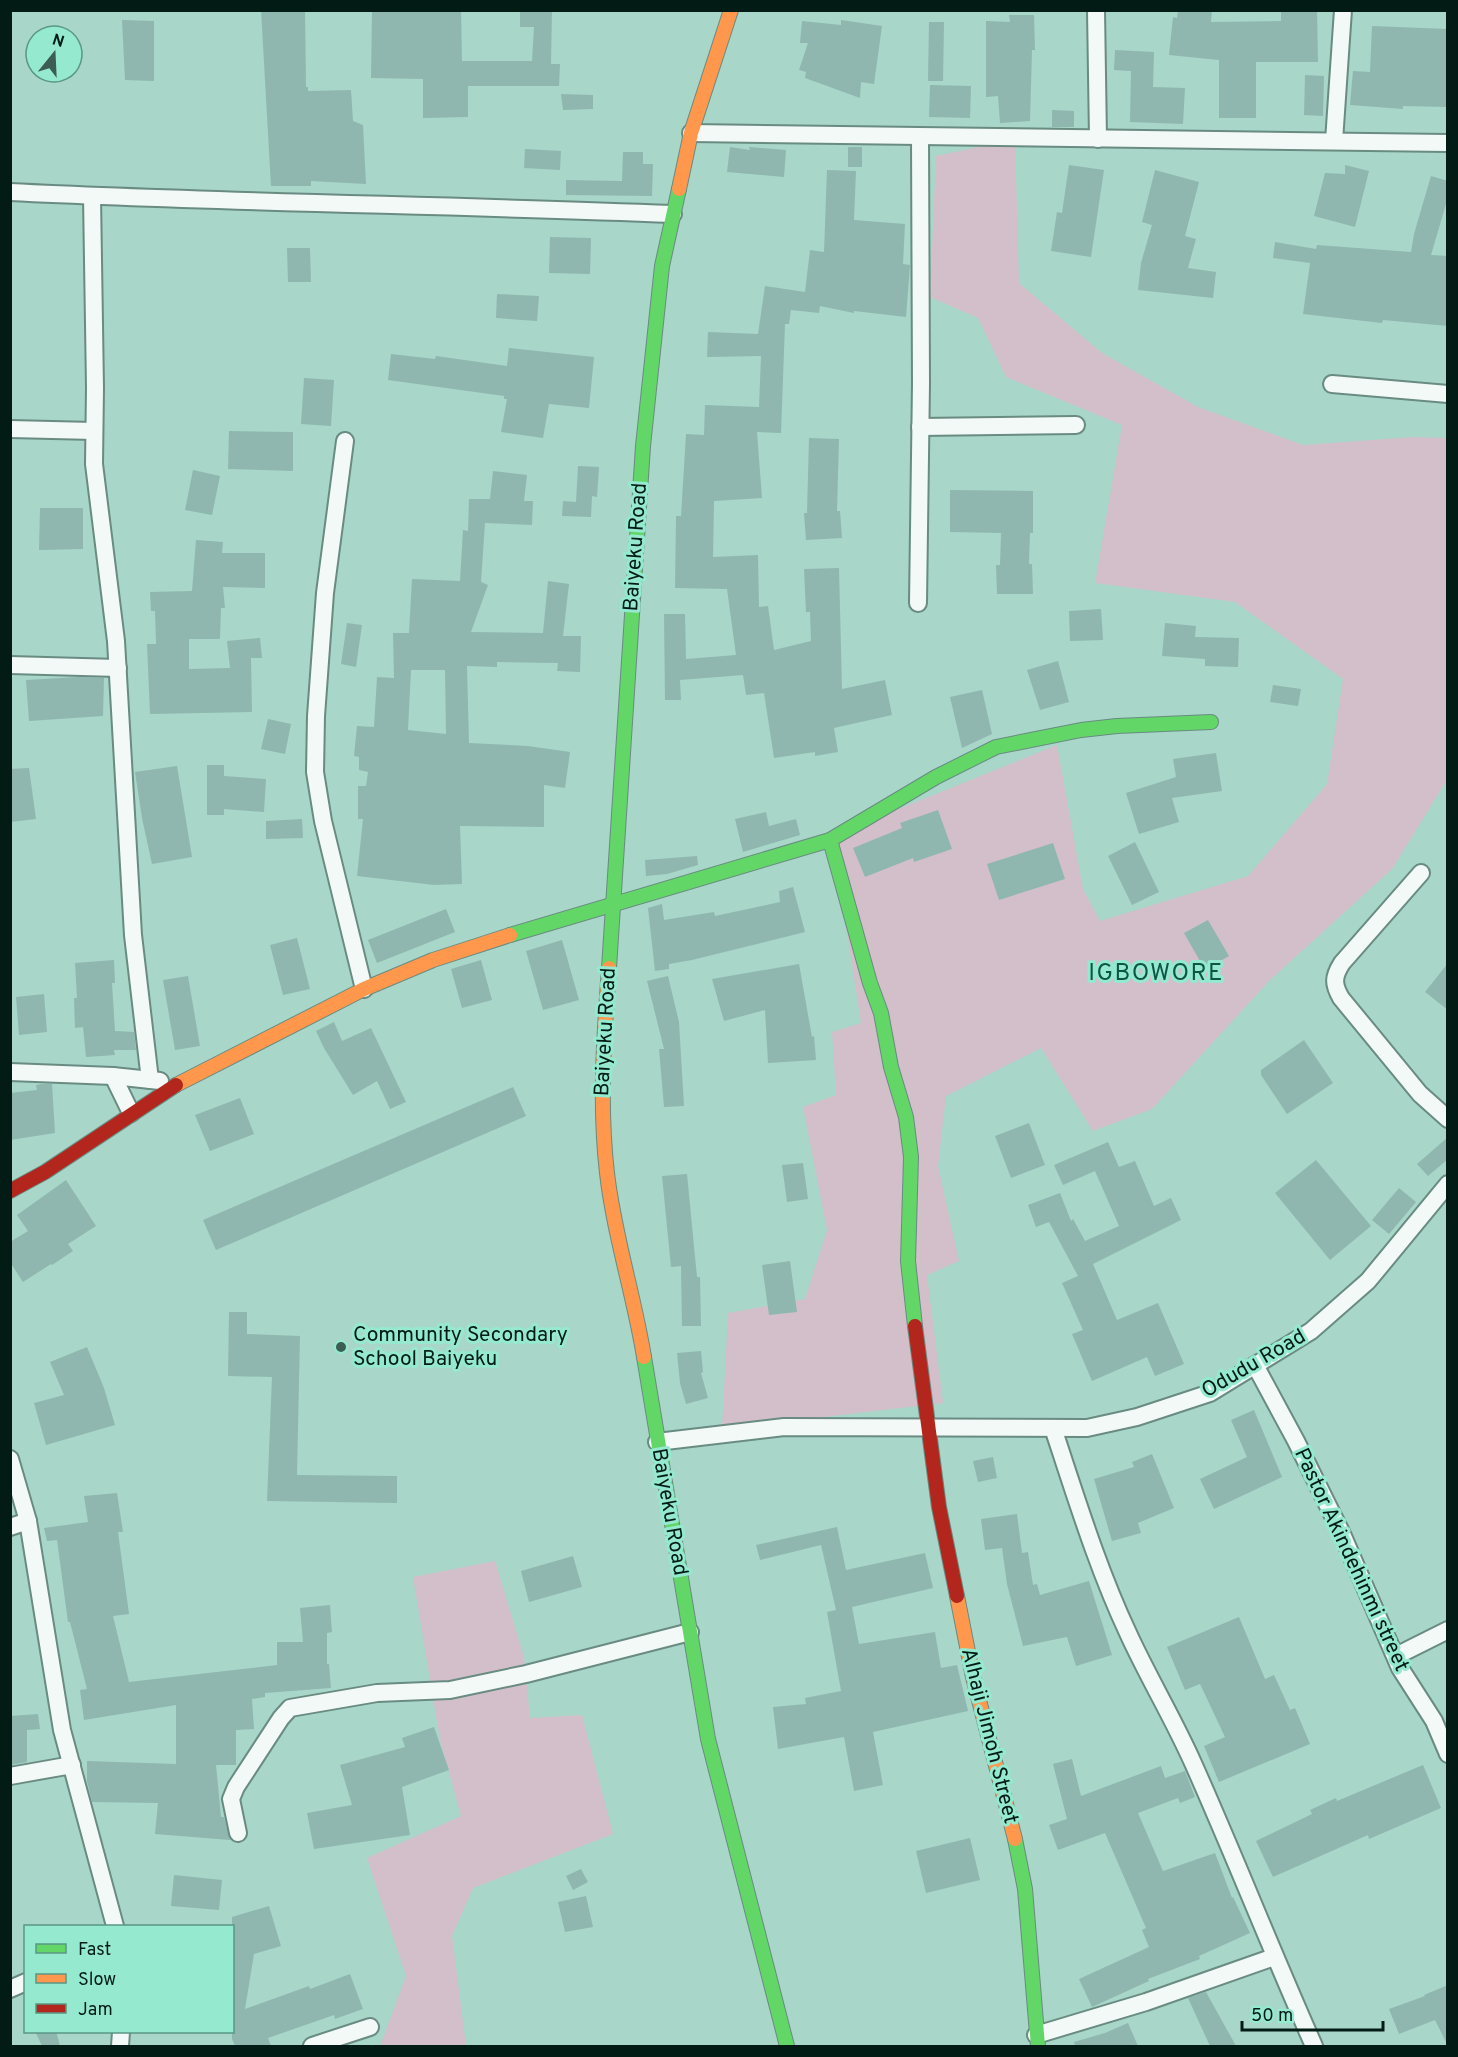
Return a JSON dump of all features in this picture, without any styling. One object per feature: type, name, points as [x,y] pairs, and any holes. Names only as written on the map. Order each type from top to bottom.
[{"type":"street","name":"Baiyeku Road","points":[[731,10],[691,133],[662,266],[643,447],[602,1105],[607,1173],[618,1243],[641,1338],[708,1739],[787,2046]]},
{"type":"street","points":[[1096,10],[1098,139]]},
{"type":"street","points":[[1334,141],[1343,10]]},
{"type":"street","points":[[691,133],[1448,143]]},
{"type":"street","points":[[918,603],[920,137]]},
{"type":"street","points":[[10,192],[172,200],[673,214]]},
{"type":"street","points":[[92,196],[94,464],[116,641],[134,935],[150,1080]]},
{"type":"street","points":[[1332,384],[1448,394]]},
{"type":"street","points":[[920,427],[1076,425]]},
{"type":"street","points":[[10,429],[94,431]]},
{"type":"street","points":[[345,441],[325,593],[316,717],[315,772],[323,821],[364,989]]},
{"type":"street","points":[[10,665],[118,668]]},
{"type":"street","points":[[10,1191],[45,1172],[179,1083],[364,989],[433,960],[830,840],[936,777],[996,747],[1081,730],[1211,722]]},
{"type":"street","name":"Alhaji Jimoh Street","points":[[830,840],[870,983],[881,1013],[891,1067],[906,1117],[911,1157],[908,1261],[939,1507],[973,1677],[1019,1853],[1025,1889],[1037,2041]]},
{"type":"street","points":[[1421,873],[1342,963],[1335,974],[1334,985],[1341,998],[1420,1094],[1448,1119]]},
{"type":"street","points":[[10,1072],[113,1076],[179,1083]]},
{"type":"street","points":[[113,1076],[131,1113]]},
{"type":"street","name":"Odudu Road","points":[[657,1442],[784,1427],[1087,1428],[1137,1417],[1210,1393],[1311,1331],[1368,1281],[1448,1184]]},
{"type":"street","name":"Pastor Akindehinmi street","points":[[1256,1365],[1342,1534],[1408,1682],[1424,1702],[1448,1754]]},
{"type":"street","points":[[1053,1428],[1104,1577],[1128,1634],[1185,1744],[1228,1842],[1274,1957],[1314,2046]]},
{"type":"street","points":[[10,1459],[28,1521],[62,1730],[115,1925]]},
{"type":"street","points":[[10,1527],[28,1521]]},
{"type":"street","points":[[1396,1656],[1448,1630]]},
{"type":"street","points":[[238,1833],[231,1799],[236,1786],[290,1708],[377,1693],[450,1690],[526,1674],[690,1632]]},
{"type":"street","points":[[10,1776],[72,1765]]},
{"type":"street","points":[[1037,2041],[1274,1957]]},
{"type":"street","points":[[10,1989],[24,1983]]},
{"type":"street","points":[[312,2046],[370,2027]]},
{"type":"shaded area","points":[[1015,139],[1019,283],[1102,353],[1198,407],[1303,445],[1413,437],[1447,438],[1447,780],[1392,869],[1269,981],[1152,1109],[1093,1131],[1041,1048],[946,1096],[938,1166],[959,1261],[927,1275],[943,1403],[722,1429],[728,1313],[805,1299],[827,1230],[803,1107],[836,1095],[832,1032],[861,1023],[832,836],[1057,745],[1083,889],[1100,921],[1248,876],[1327,784],[1343,679],[1235,602],[1095,583],[1122,425],[1006,377],[978,318],[930,297],[936,156]]},
{"type":"shaded area","points":[[495,1561],[524,1657],[530,1718],[582,1715],[613,1834],[473,1888],[452,1936],[466,2046],[380,2046],[406,1976],[367,1858],[461,1816],[440,1740],[413,1577]]},
{"type":"building","points":[[261,10],[305,10],[306,87],[308,91],[351,90],[353,121],[363,125],[366,184],[311,181],[311,186],[271,186]]},
{"type":"building","points":[[461,10],[462,61],[532,61],[534,27],[520,27],[520,10],[552,10],[551,64],[560,64],[559,86],[468,86],[468,117],[423,118],[423,79],[371,78],[372,11]]},
{"type":"building","points":[[1178,10],[1212,10],[1211,22],[1281,21],[1281,10],[1317,10],[1318,62],[1256,62],[1256,118],[1219,118],[1219,60],[1169,55],[1173,17],[1177,18]]},
{"type":"building","points":[[1009,15],[1034,15],[1035,50],[1032,50],[1030,121],[1000,123],[998,96],[986,97],[986,21],[1010,22]]},
{"type":"building","points":[[122,20],[154,21],[154,81],[125,80]]},
{"type":"building","points":[[841,20],[882,26],[874,84],[861,82],[860,98],[805,78],[806,72],[799,70],[808,43],[800,43],[802,21],[841,25]]},
{"type":"building","points":[[929,22],[944,22],[943,81],[928,81]]},
{"type":"building","points":[[1372,26],[1448,29],[1448,107],[1403,106],[1403,109],[1350,105],[1353,71],[1370,72]]},
{"type":"building","points":[[1115,50],[1154,52],[1153,87],[1185,88],[1183,124],[1130,122],[1131,71],[1114,70]]},
{"type":"building","points":[[1305,75],[1324,76],[1323,116],[1304,115]]},
{"type":"building","points":[[930,85],[971,86],[970,118],[929,117]]},
{"type":"building","points":[[561,94],[593,95],[593,109],[563,110]]},
{"type":"building","points":[[1052,110],[1074,111],[1074,127],[1052,127]]},
{"type":"building","points":[[730,147],[750,150],[749,147],[786,150],[784,177],[727,172]]},
{"type":"building","points":[[848,147],[862,147],[862,167],[848,167]]},
{"type":"building","points":[[525,149],[561,151],[560,170],[524,168]]},
{"type":"building","points":[[623,152],[643,152],[643,164],[653,164],[652,196],[566,195],[566,180],[622,181]]},
{"type":"building","points":[[1069,165],[1104,170],[1091,257],[1051,251],[1057,212],[1062,213]]},
{"type":"building","points":[[1345,165],[1369,171],[1355,227],[1314,216],[1325,173],[1345,174]]},
{"type":"building","points":[[827,170],[856,171],[854,220],[905,224],[903,264],[910,265],[906,317],[854,311],[854,313],[820,306],[819,313],[791,310],[789,324],[785,324],[781,433],[757,432],[762,498],[714,501],[713,557],[758,555],[759,607],[768,606],[774,650],[811,641],[810,612],[806,612],[804,569],[839,568],[842,689],[885,680],[892,715],[834,728],[838,752],[815,756],[815,752],[774,758],[764,693],[746,695],[743,675],[680,680],[681,700],[665,700],[664,614],[685,614],[686,659],[736,655],[727,589],[675,588],[676,516],[681,516],[686,434],[704,435],[705,405],[759,407],[761,356],[707,357],[708,332],[758,334],[765,286],[805,292],[810,250],[824,252]]},
{"type":"building","points":[[1155,170],[1199,182],[1185,236],[1196,239],[1188,268],[1216,272],[1213,298],[1138,290],[1141,263],[1152,225],[1142,222]]},
{"type":"building","points":[[1431,176],[1448,181],[1448,197],[1431,255],[1448,256],[1448,326],[1383,320],[1382,323],[1303,314],[1310,263],[1273,258],[1275,242],[1316,249],[1317,245],[1411,252]]},
{"type":"building","points":[[550,237],[591,238],[590,274],[549,273]]},
{"type":"building","points":[[287,248],[310,248],[311,282],[288,282]]},
{"type":"building","points":[[497,294],[539,296],[537,321],[496,318]]},
{"type":"building","points":[[509,348],[594,357],[589,408],[549,404],[543,438],[501,432],[507,399],[504,399],[504,396],[388,380],[391,354],[435,359],[436,356],[507,366]]},
{"type":"building","points":[[304,378],[334,380],[331,426],[301,424]]},
{"type":"building","points":[[229,431],[293,432],[293,471],[228,469]]},
{"type":"building","points":[[809,438],[839,439],[837,511],[840,511],[842,538],[806,540],[804,513],[807,513]]},
{"type":"building","points":[[578,466],[599,467],[597,497],[592,496],[591,517],[562,516],[563,501],[576,502]]},
{"type":"building","points":[[193,470],[220,476],[212,515],[185,510]]},
{"type":"building","points":[[493,471],[527,475],[524,501],[533,501],[532,525],[485,523],[481,582],[488,585],[471,632],[543,633],[548,581],[569,584],[563,636],[581,636],[580,672],[557,671],[558,663],[497,662],[497,667],[467,666],[469,743],[528,746],[570,752],[565,788],[544,785],[544,827],[460,826],[462,884],[434,885],[357,876],[363,819],[358,819],[358,786],[366,786],[368,772],[359,770],[359,757],[354,756],[357,726],[374,727],[377,677],[394,678],[393,633],[409,633],[412,579],[460,581],[463,530],[468,531],[469,499],[490,499]],"holes":[[[411,670],[445,670],[446,734],[408,730]]]},
{"type":"building","points":[[950,490],[1033,491],[1033,533],[1030,533],[1029,564],[1032,564],[1033,594],[997,594],[996,565],[1000,565],[1001,533],[950,532]]},
{"type":"building","points":[[40,508],[83,508],[83,549],[39,550]]},
{"type":"building","points":[[196,540],[223,542],[222,553],[265,553],[265,588],[223,587],[225,608],[221,608],[220,639],[189,639],[189,669],[230,668],[227,641],[260,638],[262,658],[251,658],[252,712],[150,714],[147,644],[156,644],[155,611],[151,611],[150,592],[192,591]]},
{"type":"building","points":[[1101,609],[1103,640],[1070,641],[1069,611]]},
{"type":"building","points":[[347,623],[362,625],[356,667],[341,664]]},
{"type":"building","points":[[1165,623],[1196,626],[1195,637],[1239,638],[1238,667],[1205,666],[1205,659],[1162,656]]},
{"type":"building","points":[[1058,661],[1069,702],[1040,710],[1027,670]]},
{"type":"building","points":[[104,678],[103,716],[29,721],[26,680]]},
{"type":"building","points":[[1273,685],[1301,689],[1298,706],[1270,702]]},
{"type":"building","points":[[982,690],[992,734],[962,748],[950,697]]},
{"type":"building","points":[[268,719],[291,724],[285,754],[261,749]]},
{"type":"building","points":[[1216,753],[1222,791],[1172,798],[1179,822],[1139,834],[1126,793],[1176,777],[1173,759]]},
{"type":"building","points":[[207,765],[224,765],[224,776],[266,779],[264,812],[224,809],[224,815],[207,815]]},
{"type":"building","points":[[177,766],[192,857],[152,864],[135,772]]},
{"type":"building","points":[[29,768],[36,819],[10,822],[10,769]]},
{"type":"building","points":[[938,810],[952,849],[914,862],[913,858],[865,877],[853,848],[902,828],[900,823]]},
{"type":"building","points":[[766,812],[769,826],[796,819],[800,835],[743,852],[735,819]]},
{"type":"building","points":[[302,819],[303,838],[266,839],[266,821]]},
{"type":"building","points":[[1135,842],[1159,892],[1132,905],[1108,856]]},
{"type":"building","points":[[1053,843],[1065,879],[999,900],[987,864]]},
{"type":"building","points":[[697,856],[698,865],[667,874],[646,876],[645,860]]},
{"type":"building","points":[[793,887],[805,932],[669,964],[669,969],[655,971],[648,908],[662,904],[664,920],[714,912],[715,916],[780,902],[779,891]]},
{"type":"building","points":[[446,909],[455,932],[377,963],[368,940]]},
{"type":"building","points":[[1208,920],[1229,956],[1205,970],[1184,933]]},
{"type":"building","points":[[297,938],[310,989],[283,995],[270,945]]},
{"type":"building","points":[[562,940],[579,1000],[543,1010],[526,951]]},
{"type":"building","points":[[114,960],[115,983],[112,983],[115,1031],[134,1032],[136,1050],[114,1050],[115,1055],[86,1057],[83,1027],[75,1028],[74,998],[77,998],[75,963]]},
{"type":"building","points":[[481,960],[492,1000],[462,1008],[451,969]]},
{"type":"building","points":[[1448,963],[1448,1010],[1425,992]]},
{"type":"building","points":[[799,964],[812,1037],[814,1036],[816,1060],[768,1063],[765,1010],[724,1021],[712,979]]},
{"type":"building","points":[[188,976],[200,1046],[175,1050],[163,980]]},
{"type":"building","points":[[668,976],[679,1022],[684,1106],[664,1107],[659,1049],[664,1049],[647,981]]},
{"type":"building","points":[[44,994],[47,1032],[19,1035],[16,997]]},
{"type":"building","points":[[334,1022],[342,1041],[371,1028],[406,1102],[390,1109],[377,1081],[353,1095],[316,1031]]},
{"type":"building","points":[[1304,1040],[1333,1083],[1287,1114],[1261,1075],[1261,1070]]},
{"type":"building","points":[[52,1084],[55,1133],[10,1140],[10,1093],[37,1090],[36,1085]]},
{"type":"building","points":[[513,1087],[526,1116],[216,1250],[203,1220]]},
{"type":"building","points":[[240,1098],[254,1134],[210,1151],[195,1115]]},
{"type":"building","points":[[1029,1123],[1045,1165],[1011,1178],[995,1136]]},
{"type":"building","points":[[1448,1137],[1448,1159],[1428,1176],[1417,1164]]},
{"type":"building","points":[[1108,1142],[1119,1167],[1135,1161],[1154,1206],[1171,1198],[1181,1220],[1093,1264],[1117,1320],[1158,1303],[1184,1364],[1155,1376],[1147,1357],[1092,1381],[1072,1334],[1083,1330],[1062,1283],[1078,1276],[1049,1222],[1036,1227],[1028,1205],[1060,1193],[1071,1221],[1073,1219],[1085,1241],[1119,1226],[1095,1171],[1063,1185],[1054,1165]]},
{"type":"building","points":[[1316,1160],[1371,1226],[1330,1260],[1275,1193]]},
{"type":"building","points":[[803,1163],[808,1199],[787,1202],[782,1165]]},
{"type":"building","points":[[687,1174],[697,1277],[700,1277],[701,1326],[682,1326],[681,1266],[671,1267],[662,1176]]},
{"type":"building","points":[[66,1180],[96,1226],[68,1244],[73,1251],[23,1282],[10,1262],[10,1242],[28,1231],[17,1215]]},
{"type":"building","points":[[1399,1188],[1416,1202],[1389,1234],[1372,1220]]},
{"type":"building","points":[[790,1261],[797,1312],[769,1315],[762,1265]]},
{"type":"building","points":[[229,1312],[247,1312],[247,1334],[300,1336],[297,1475],[397,1476],[397,1503],[267,1501],[272,1377],[228,1376]]},
{"type":"building","points":[[87,1347],[104,1388],[115,1425],[46,1445],[34,1403],[64,1395],[50,1362]]},
{"type":"building","points":[[701,1351],[703,1372],[701,1373],[708,1398],[686,1404],[680,1383],[677,1353]]},
{"type":"building","points":[[1254,1410],[1282,1477],[1214,1509],[1200,1479],[1247,1457],[1231,1420]]},
{"type":"building","points":[[1152,1454],[1174,1508],[1138,1523],[1141,1533],[1112,1541],[1094,1479],[1134,1467],[1132,1462]]},
{"type":"building","points":[[993,1457],[997,1478],[978,1482],[973,1461]]},
{"type":"building","points":[[117,1493],[123,1532],[118,1532],[129,1614],[113,1616],[129,1682],[277,1665],[277,1642],[303,1642],[300,1608],[330,1605],[332,1632],[327,1633],[327,1664],[329,1664],[331,1688],[265,1693],[265,1697],[252,1699],[254,1729],[236,1730],[236,1765],[216,1765],[221,1817],[224,1817],[230,1840],[155,1834],[158,1803],[92,1802],[87,1781],[87,1761],[176,1764],[176,1705],[84,1720],[80,1690],[87,1689],[70,1622],[68,1622],[57,1540],[47,1541],[44,1528],[88,1522],[84,1496]]},
{"type":"building","points":[[1017,1514],[1022,1553],[1028,1552],[1033,1585],[1037,1584],[1040,1595],[1089,1581],[1112,1655],[1076,1666],[1067,1637],[1023,1646],[1007,1584],[1002,1548],[985,1550],[981,1519]]},
{"type":"building","points":[[837,1527],[846,1570],[925,1553],[933,1588],[852,1607],[859,1644],[935,1632],[941,1668],[957,1665],[968,1711],[873,1732],[883,1785],[854,1791],[844,1737],[778,1749],[773,1707],[806,1704],[805,1698],[841,1691],[827,1612],[836,1610],[821,1545],[760,1560],[756,1545]]},
{"type":"building","points":[[573,1556],[582,1587],[529,1602],[521,1571]]},
{"type":"building","points":[[1239,1617],[1265,1679],[1274,1675],[1290,1710],[1295,1708],[1310,1744],[1219,1782],[1204,1746],[1225,1737],[1200,1684],[1185,1690],[1167,1647]]},
{"type":"building","points":[[38,1714],[40,1729],[27,1730],[27,1762],[10,1765],[10,1716]]},
{"type":"building","points":[[434,1727],[449,1770],[402,1787],[410,1835],[314,1849],[307,1813],[352,1805],[340,1765],[405,1747],[402,1738]]},
{"type":"building","points":[[1072,1759],[1081,1796],[1161,1766],[1165,1778],[1185,1771],[1195,1797],[1180,1803],[1178,1798],[1138,1813],[1163,1871],[1215,1853],[1232,1898],[1250,1933],[1199,1956],[1200,1959],[1148,1979],[1149,1981],[1092,2007],[1079,1979],[1149,1947],[1142,1930],[1146,1928],[1105,1833],[1058,1850],[1049,1825],[1067,1819],[1053,1764]]},
{"type":"building","points":[[1423,1765],[1441,1808],[1369,1839],[1368,1835],[1273,1877],[1256,1841],[1312,1814],[1310,1810],[1336,1798],[1337,1801]]},
{"type":"building","points":[[970,1838],[980,1880],[926,1893],[916,1851]]},
{"type":"building","points":[[581,1869],[588,1882],[573,1890],[566,1876]]},
{"type":"building","points":[[174,1875],[222,1880],[219,1910],[171,1906]]},
{"type":"building","points":[[586,1896],[593,1927],[565,1932],[558,1902]]},
{"type":"building","points":[[269,1906],[281,1946],[254,1954],[245,2009],[350,1974],[363,2009],[335,2019],[334,2015],[268,2038],[271,2046],[235,2046],[232,2039],[232,2033],[234,2033],[234,1925],[232,1925],[232,1917]]},
{"type":"building","points":[[1448,1985],[1448,2046],[1435,2020],[1399,2034],[1389,2009]]},
{"type":"building","points":[[1206,1992],[1236,2046],[1210,2046],[1188,1998]]},
{"type":"building","points":[[1128,2023],[1138,2046],[1075,2046],[1074,2042]]},
{"type":"building","points":[[36,2033],[57,2033],[60,2046],[42,2046]]},
{"type":"traffic: fast","points":[[609,968],[643,446],[662,266],[679,189]]},
{"type":"traffic: fast","points":[[510,935],[830,840],[936,777],[996,747],[1081,730],[1211,722]]},
{"type":"traffic: fast","points":[[830,840],[870,983],[881,1013],[891,1067],[906,1117],[911,1157],[908,1261],[915,1326]]},
{"type":"traffic: fast","points":[[644,1357],[708,1739],[787,2046]]},
{"type":"traffic: fast","points":[[1015,1839],[1025,1889],[1038,2046]]},
{"type":"traffic: slow","points":[[679,189],[691,133],[731,10]]},
{"type":"traffic: slow","points":[[176,1085],[364,989],[433,960],[510,935]]},
{"type":"traffic: slow","points":[[609,968],[603,1070],[603,1122],[607,1173],[614,1219],[644,1357]]},
{"type":"traffic: slow","points":[[957,1596],[973,1677],[1015,1839]]},
{"type":"traffic: jam","points":[[10,1191],[45,1172],[176,1085]]},
{"type":"traffic: jam","points":[[915,1326],[939,1507],[957,1596]]},
{"type":"place","name":"Community Secondary School Baiyeku","points":[[341,1347]]},
{"type":"district","name":"IGBOWORE","points":[[1156,974]]}]
